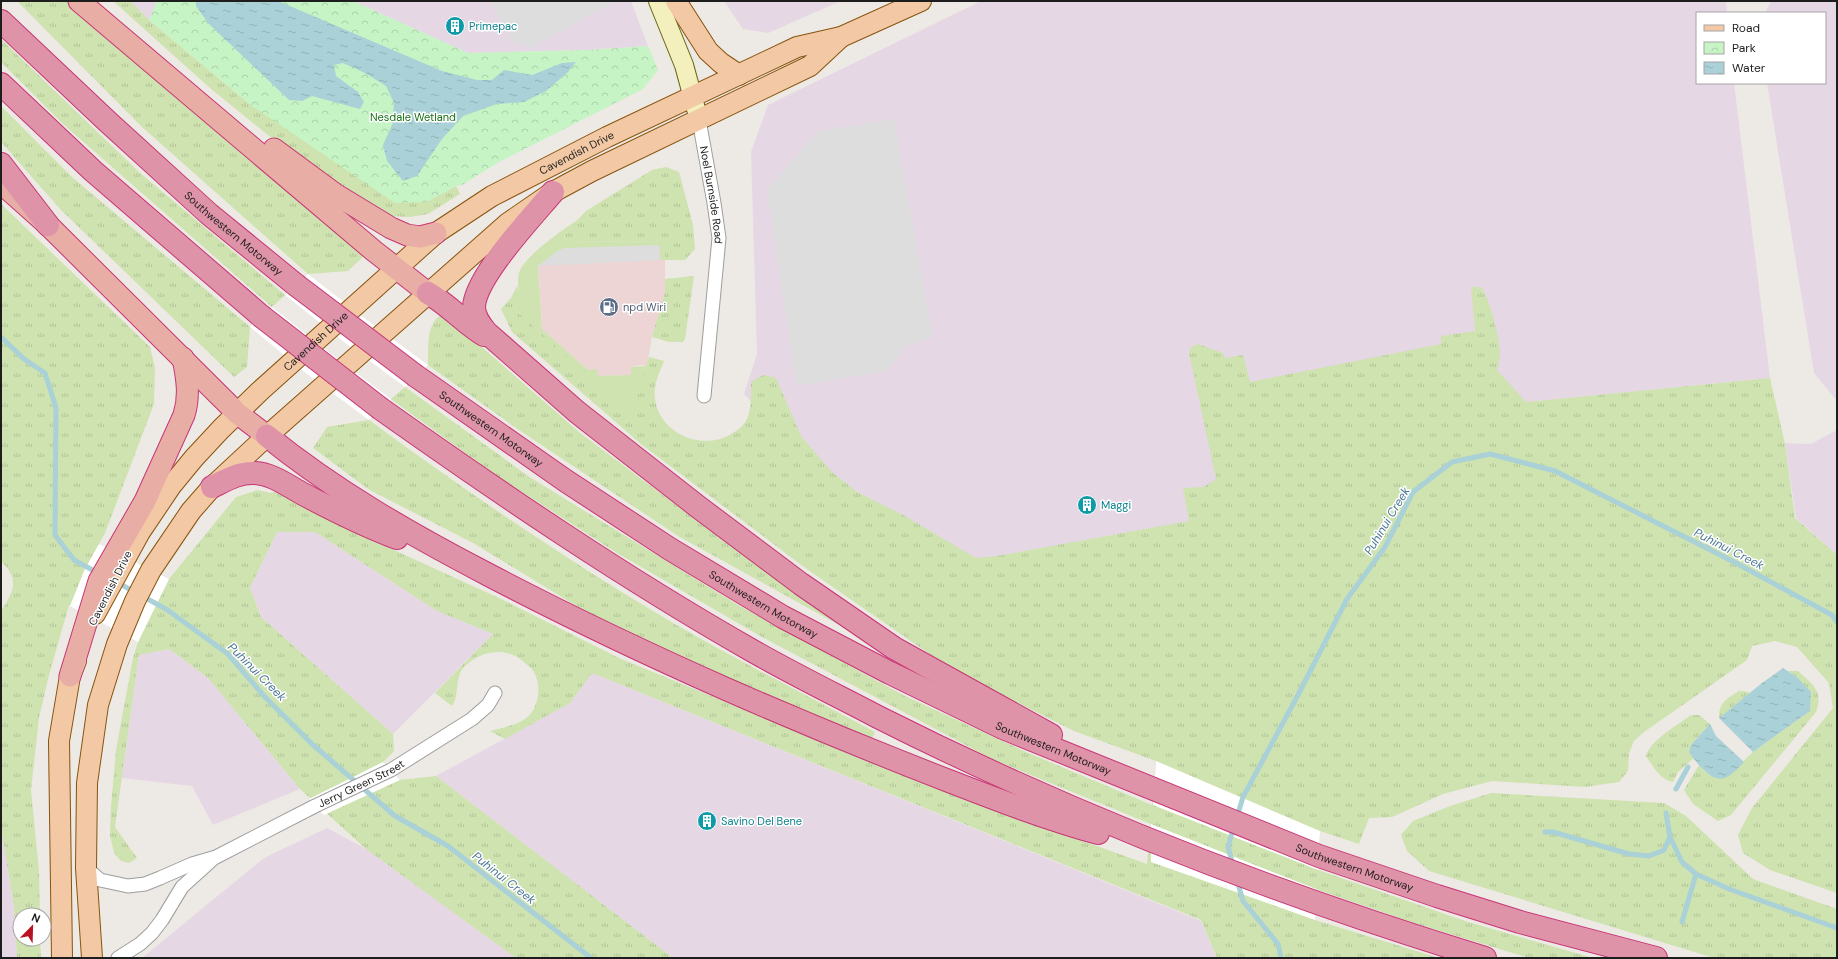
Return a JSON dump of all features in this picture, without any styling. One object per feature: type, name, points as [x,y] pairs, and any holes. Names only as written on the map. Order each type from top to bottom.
[{"type":"highway","points":[[79,1],[396,269],[428,293],[448,305],[480,333],[496,342]]},
{"type":"highway","name":"Southwestern Motorway","points":[[3,22],[108,122],[204,208],[296,286],[416,376],[566,481],[670,549],[783,617],[890,673],[1003,728],[1318,856],[1520,922],[1656,958]]},
{"type":"highway","points":[[1,84],[93,171],[261,316],[380,409],[472,474],[576,543],[752,650],[917,736],[1151,843]]},
{"type":"highway","points":[[197,101],[216,108],[335,194],[391,228],[407,235],[420,237],[436,233]]},
{"type":"highway","points":[[1,164],[48,225]]},
{"type":"highway","points":[[1,183],[48,225],[237,413],[307,468],[332,485],[429,544],[602,633],[805,724],[1011,805],[1090,831],[1151,843],[1183,853],[1315,903],[1485,958]]},
{"type":"highway","points":[[553,192],[510,245],[478,290],[474,308],[475,315],[486,332],[496,342],[577,412],[697,506],[802,584],[894,648],[959,685],[1154,790]]},
{"type":"highway","points":[[70,676],[90,617],[99,581],[120,554],[184,415],[188,393],[183,358]]},
{"type":"highway","points":[[212,487],[240,475],[251,473],[263,474],[279,480],[302,494],[377,530],[406,542],[429,544]]},
{"type":"main road","name":"Noel Burnside Road","points":[[658,1],[684,65],[698,120]]},
{"type":"main road","points":[[676,1],[708,51],[721,63],[739,75]]},
{"type":"main road","name":"Cavendish Drive","points":[[120,554],[194,458],[237,413],[436,233],[492,196],[593,144],[797,47],[841,37],[921,1]]},
{"type":"main road","name":"Cavendish Drive","points":[[92,958],[86,868],[88,783],[98,705],[121,633],[151,570],[191,511],[212,487],[266,436],[508,223],[553,192],[618,158],[810,66],[841,37]]},
{"type":"main road","points":[[62,958],[59,741],[70,676]]},
{"type":"street","name":"Noel Burnside Road","points":[[698,120],[717,215],[719,238],[704,396]]},
{"type":"street","name":"Jerry Green Street","points":[[86,868],[100,880],[128,886],[145,884],[192,864],[216,857],[315,806],[391,770],[472,720],[488,705],[495,693]]},
{"type":"street","name":"Jerry Green Street","points":[[118,958],[140,944],[152,932],[162,920],[182,887],[216,857]]},
{"type":"shaded area","points":[[131,1],[157,1],[149,20]]},
{"type":"shaded area","points":[[353,1],[631,1],[648,46],[587,50],[468,53]]},
{"type":"shaded area","points":[[490,1],[616,1],[527,50],[523,42],[515,46]]},
{"type":"shaded area","points":[[724,1],[841,1],[768,33],[743,29]]},
{"type":"shaded area","points":[[981,1],[1726,1],[1727,12],[1696,12],[1696,84],[1734,84],[1770,378],[1526,402],[1112,712],[768,419],[744,394],[757,354],[751,152],[768,105]]},
{"type":"shaded area","points":[[1771,1],[1837,1],[1837,401],[1814,373],[1767,84],[1826,84],[1826,12],[1766,12]]},
{"type":"shaded area","points":[[894,119],[933,337],[905,347],[887,371],[796,386],[767,190],[818,131]]},
{"type":"shaded area","points":[[665,241],[665,292],[652,337],[647,366],[641,365],[631,367],[631,375],[598,376],[588,370],[542,329],[538,260]]},
{"type":"shaded area","points":[[659,245],[660,260],[538,266],[559,250],[564,248]]},
{"type":"shaded area","points":[[1837,430],[1837,555],[1796,518],[1785,443],[1811,444]]},
{"type":"shaded area","points":[[277,532],[315,532],[437,611],[493,634],[393,734],[261,617],[250,588]]},
{"type":"shaded area","points":[[169,649],[208,678],[300,789],[213,825],[192,786],[122,778],[139,655]]},
{"type":"shaded area","points":[[592,673],[1201,921],[1217,958],[673,958],[436,776],[570,703]]},
{"type":"shaded area","points":[[1,827],[14,907],[12,907],[12,947],[16,947],[17,958],[1,958]]},
{"type":"shaded area","points":[[327,828],[366,849],[516,958],[142,958],[264,858]]},
{"type":"green space","points":[[17,1],[67,1],[365,255],[348,271],[308,274],[142,127]]},
{"type":"green space","points":[[113,1],[131,1],[149,20],[252,106],[426,202],[456,186],[460,194],[428,214],[410,217],[390,216],[306,166],[210,88]]},
{"type":"green space","name":"Nesdale Wetland","points":[[157,1],[353,1],[468,53],[587,50],[648,46],[658,70],[643,89],[499,162],[462,185],[456,186],[426,202],[395,203],[252,106],[149,20]]},
{"type":"green space","points":[[1,39],[139,172],[285,295],[272,307],[63,124],[1,62]]},
{"type":"green space","points":[[1,106],[72,177],[250,327],[247,367],[234,377],[61,210],[1,142]]},
{"type":"green space","points":[[666,167],[679,172],[693,225],[695,249],[685,260],[665,260],[665,241],[566,242],[564,234],[586,211],[652,170]]},
{"type":"green space","points":[[1,204],[150,347],[155,368],[154,404],[105,533],[85,569],[70,606],[69,605],[49,675],[39,718],[31,790],[39,871],[40,907],[14,907],[1,827],[1,611],[12,591],[13,580],[11,574],[1,561]]},
{"type":"green space","points":[[579,219],[564,234],[566,242],[665,241],[665,260],[660,260],[659,245],[559,250],[538,266],[542,329],[588,370],[597,369],[598,376],[631,375],[631,367],[647,366],[631,413],[515,310],[518,297],[518,276],[522,266],[545,243]]},
{"type":"green space","points":[[694,276],[685,339],[683,342],[669,342],[652,337],[665,292],[665,279]]},
{"type":"green space","points":[[517,286],[519,294],[515,310],[631,412],[649,357],[664,361],[658,375],[655,399],[659,412],[665,422],[674,431],[685,437],[709,441],[722,438],[735,432],[743,425],[748,416],[751,402],[751,382],[763,375],[776,378],[801,436],[831,471],[857,492],[905,516],[976,558],[997,556],[1189,521],[1183,488],[1204,487],[1216,479],[1189,353],[1191,347],[1198,344],[1223,353],[1225,358],[1243,355],[1250,382],[1441,344],[1441,336],[1475,331],[1471,287],[1481,287],[1488,300],[1500,347],[1497,370],[1526,402],[1770,378],[1785,444],[1795,518],[1837,555],[1837,893],[1770,870],[1743,853],[1738,835],[1752,808],[1833,708],[1829,683],[1797,647],[1775,641],[1752,646],[1747,660],[1644,732],[1634,741],[1629,753],[1628,771],[1619,782],[1585,787],[1492,781],[1443,794],[1392,817],[1369,818],[1359,844],[1320,831],[1318,870],[1468,922],[1593,958],[1529,958],[1414,923],[1316,889],[1315,920],[1439,958],[1217,958],[1201,920],[592,673],[570,703],[505,739],[490,731],[517,723],[530,715],[538,697],[538,684],[532,669],[518,658],[503,652],[495,652],[479,656],[465,666],[459,675],[456,697],[452,706],[435,693],[493,634],[437,611],[315,532],[277,532],[250,588],[261,617],[393,734],[394,751],[383,762],[400,780],[436,776],[673,958],[516,958],[366,849],[300,789],[208,678],[169,649],[139,655],[115,827],[137,858],[129,863],[121,861],[114,853],[110,835],[111,807],[116,750],[133,658],[138,642],[169,579],[236,497],[258,490],[270,493],[278,491],[372,540],[499,598],[619,658],[930,786],[1147,864],[1151,824],[994,760],[762,637],[617,553],[494,474],[391,399],[405,387],[531,478],[738,605],[903,695],[1026,752],[1152,805],[1156,761],[1074,731],[954,671],[804,567],[641,444],[512,332],[501,309],[511,298]]},
{"type":"green space","points":[[444,314],[579,432],[724,541],[875,645],[678,536],[519,430],[428,365],[428,343],[431,329],[438,318]]},
{"type":"green space","points":[[369,420],[518,525],[595,575],[673,623],[875,732],[870,743],[705,671],[583,610],[473,543],[368,489],[313,448],[327,427]]},
{"type":"green space","points":[[1788,671],[1798,671],[1815,688],[1819,699],[1816,712],[1731,815],[1718,821],[1693,804],[1684,790],[1699,765],[1705,772],[1727,777],[1753,752],[1810,711],[1797,677]]},
{"type":"green space","points":[[1739,691],[1750,693],[1719,718],[1720,709],[1724,702],[1730,696]]},
{"type":"green space","points":[[1691,715],[1699,715],[1710,724],[1691,745],[1689,752],[1694,758],[1678,772],[1673,782],[1668,781],[1657,772],[1646,756],[1653,744]]},
{"type":"green space","points":[[1491,793],[1664,803],[1686,816],[1753,879],[1837,909],[1837,958],[1714,958],[1429,871],[1407,851],[1401,835],[1413,821],[1450,806]]},
{"type":"green space","points":[[16,947],[40,947],[41,958],[17,958]]},
{"type":"water","points":[[196,1],[278,1],[442,71],[477,80],[492,80],[504,70],[532,75],[562,63],[576,62],[568,72],[546,91],[524,102],[497,104],[463,116],[442,139],[417,176],[403,181],[387,161],[383,145],[392,125],[394,103],[386,86],[365,73],[343,63],[334,65],[336,76],[358,92],[364,102],[360,109],[312,96],[302,101],[289,100],[208,23],[196,6]]},
{"type":"water","points":[[1783,668],[1797,677],[1811,692],[1810,711],[1753,752],[1719,718]]},
{"type":"water","points":[[1710,724],[1716,736],[1744,762],[1727,777],[1721,779],[1710,775],[1705,771],[1689,752],[1691,745]]},
{"type":"pier","points":[[308,274],[428,365],[405,387],[344,342],[285,295]]},
{"type":"pier","points":[[272,307],[391,399],[369,420],[307,374],[250,327]]},
{"type":"pier","points":[[99,544],[169,579],[138,642],[70,606],[85,569]]},
{"type":"pier","points":[[1156,761],[1320,831],[1318,870],[1153,805]]},
{"type":"pier","points":[[383,762],[400,780],[324,815],[309,799]]},
{"type":"pier","points":[[1151,824],[1316,889],[1315,920],[1151,862]]},
{"type":"waterway","name":"Puhinui Creek","points":[[1,337],[24,359],[45,373],[56,408],[55,535],[74,560],[98,573]]},
{"type":"waterway","name":"Puhinui Creek","points":[[1237,817],[1243,797],[1298,695],[1347,599],[1385,547],[1413,492],[1452,462],[1490,454],[1555,471],[1734,562],[1832,615],[1837,622]]},
{"type":"waterway","name":"Puhinui Creek","points":[[118,583],[135,592]]},
{"type":"waterway","name":"Puhinui Creek","points":[[142,596],[166,609],[228,654],[264,696],[312,744],[395,816],[448,846],[591,958]]},
{"type":"waterway","points":[[1676,789],[1688,767]]},
{"type":"waterway","points":[[1545,832],[1553,832],[1629,854],[1649,856],[1664,850],[1670,837],[1666,813]]},
{"type":"waterway","name":"Puhinui Creek","points":[[1233,865],[1228,847],[1234,826]]},
{"type":"waterway","points":[[1670,837],[1682,862],[1696,874],[1729,889],[1837,928]]},
{"type":"waterway","points":[[1682,922],[1696,874]]},
{"type":"waterway","name":"Puhinui Creek","points":[[1237,880],[1243,901],[1278,944],[1281,958]]},
{"type":"place","name":"Primepac","points":[[455,26]]},
{"type":"place","name":"npd Wiri","points":[[609,307]]},
{"type":"place","name":"Maggi","points":[[1087,505]]},
{"type":"place","name":"Savino Del Bene","points":[[707,821]]}]
